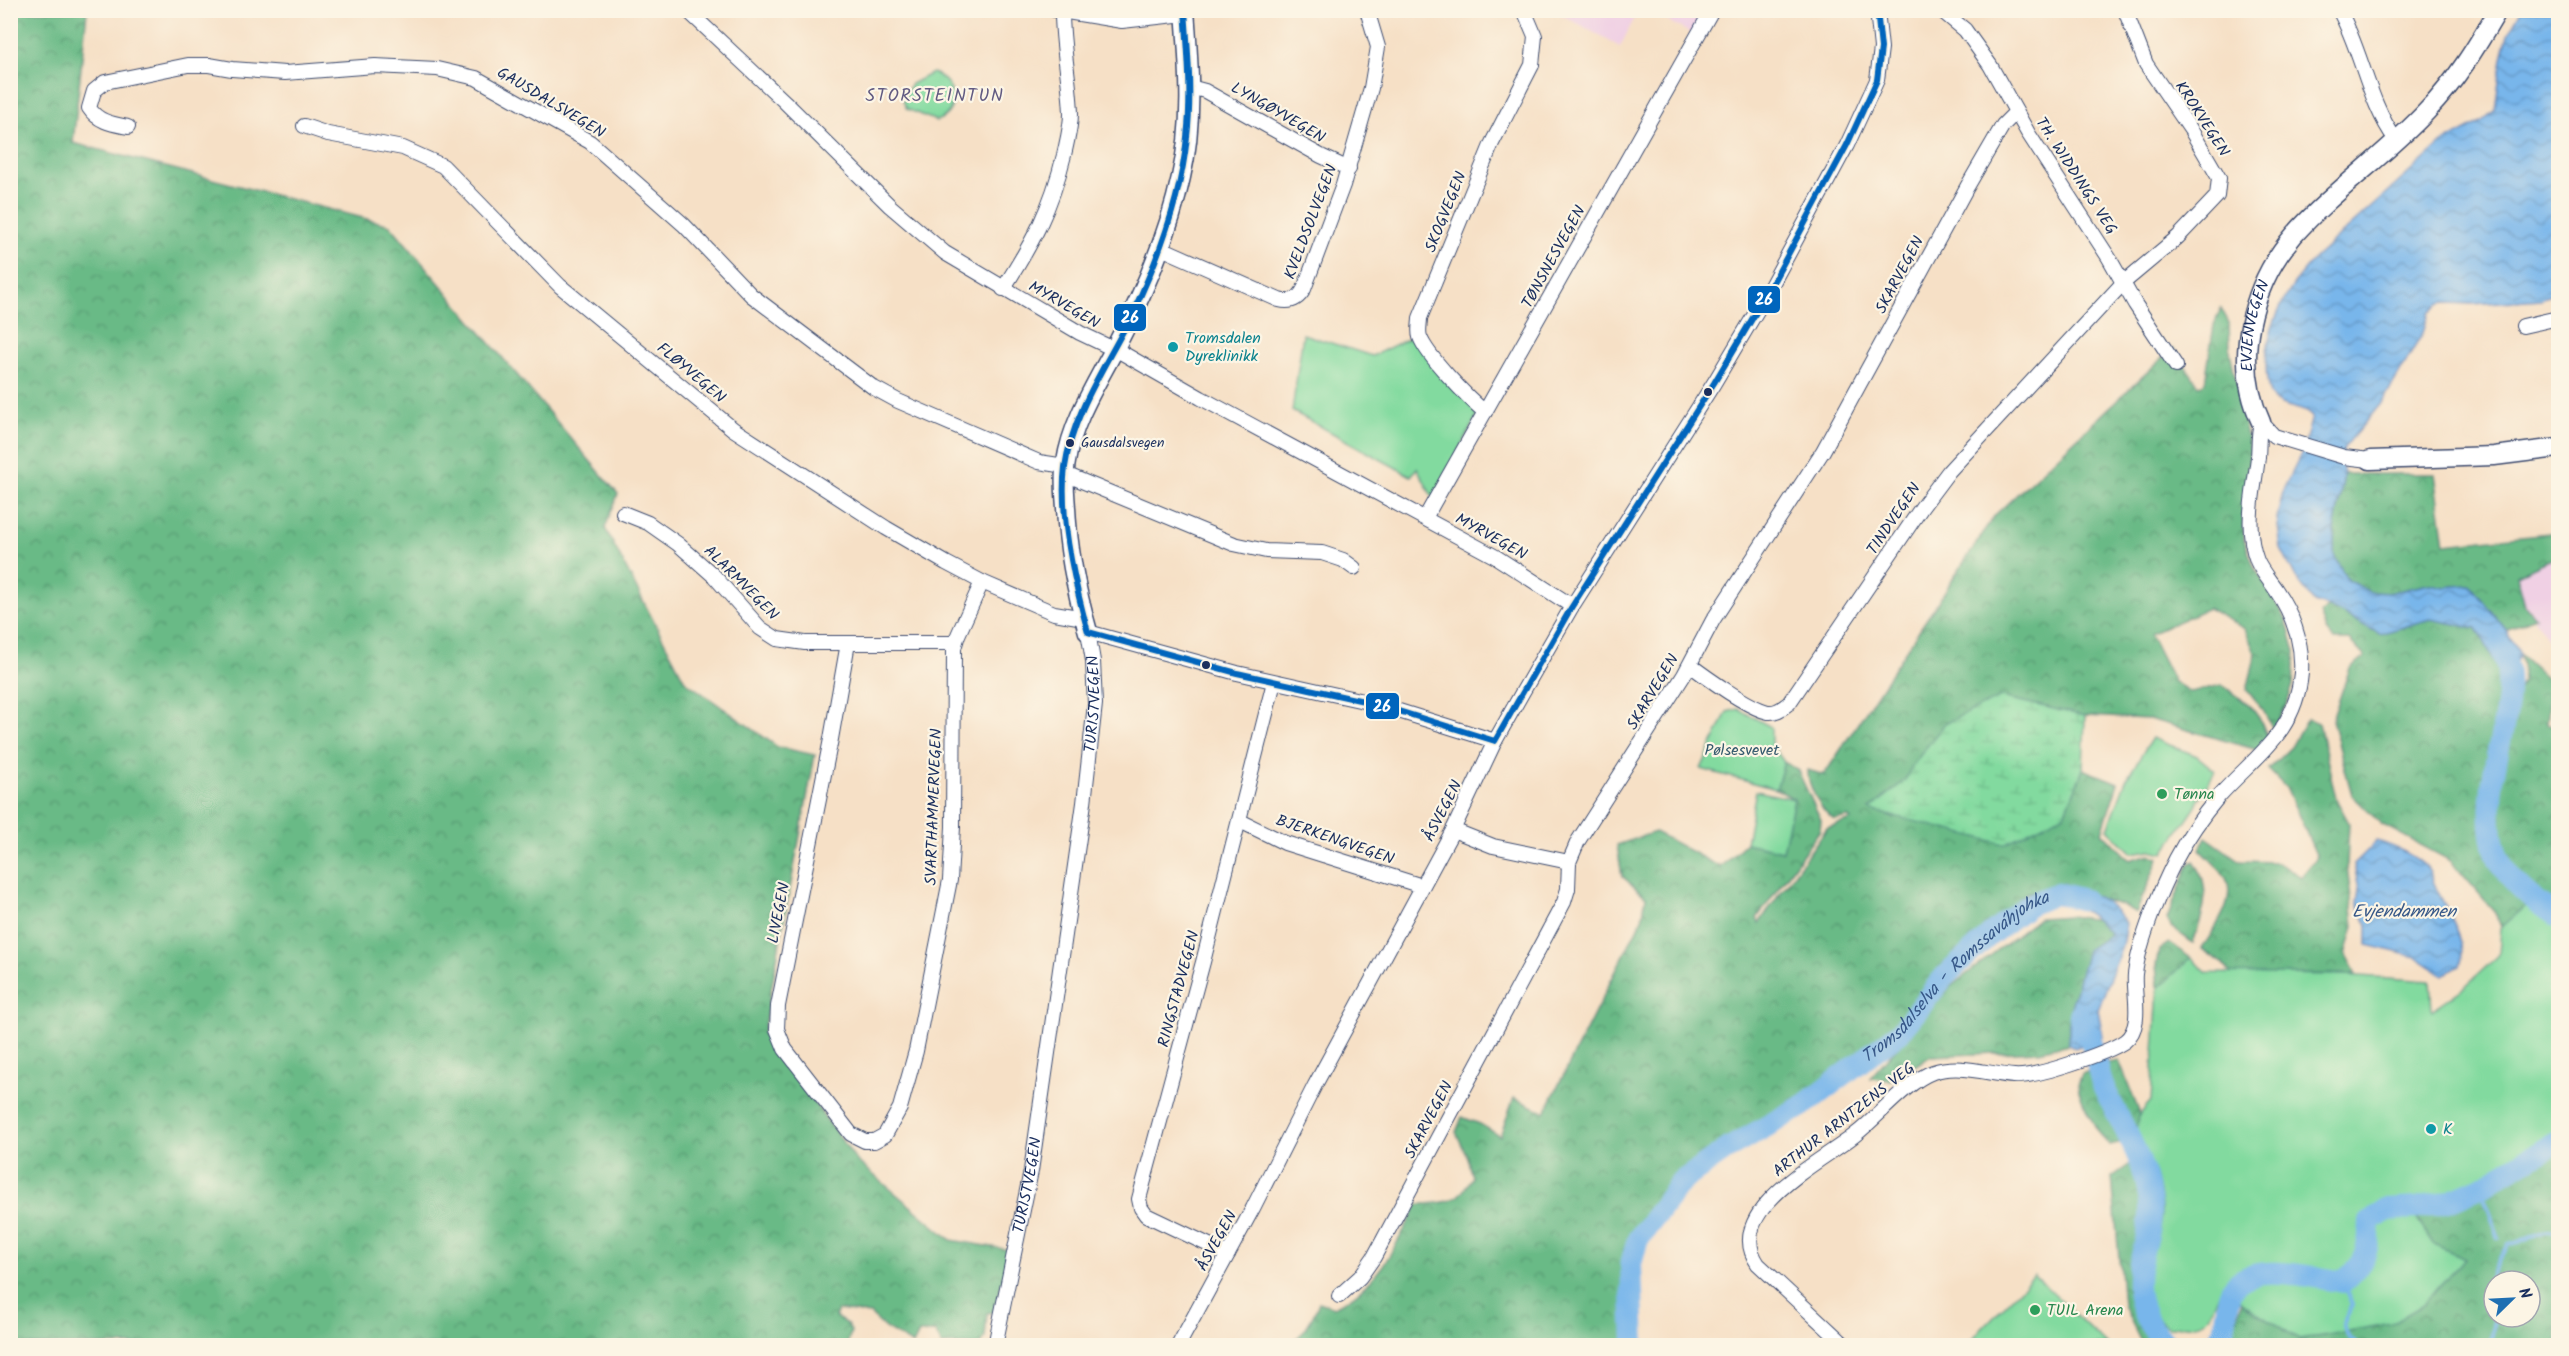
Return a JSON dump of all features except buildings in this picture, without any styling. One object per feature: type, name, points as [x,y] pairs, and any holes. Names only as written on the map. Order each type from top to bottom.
[{"type":"street","name":"MYRVEGEN","points":[[687,10],[899,214],[945,253],[1003,289],[1114,351],[1158,371],[1201,398],[1496,557],[1572,606]]},
{"type":"street","name":"KVELDSOLVEGEN","points":[[1159,247],[1268,296],[1286,301],[1295,300],[1304,289],[1348,169],[1371,88],[1378,53],[1377,40],[1367,10]]},
{"type":"street","name":"SKOGVEGEN","points":[[1485,412],[1463,393],[1426,348],[1420,337],[1419,325],[1422,310],[1492,143],[1532,65],[1535,36],[1524,10]]},
{"type":"street","name":"TØNSNESVEGEN","points":[[1425,518],[1712,10]]},
{"type":"street","name":"ÅSVEGEN","points":[[1178,1346],[1453,830],[1495,741],[1572,606],[1714,383],[1764,299],[1847,145],[1877,80],[1881,43],[1877,10]]},
{"type":"street","name":"TH. WIDDINGS VEG","points":[[1941,10],[1961,26],[1972,39],[2176,366]]},
{"type":"street","name":"KROKVEGEN","points":[[2123,283],[2168,246],[2205,210],[2217,196],[2220,185],[2215,170],[2197,139],[2146,64],[2125,10]]},
{"type":"street","points":[[2339,10],[2355,42],[2383,119],[2396,140]]},
{"type":"street","name":"EVJENVEGEN","points":[[2261,423],[2251,398],[2247,345],[2254,310],[2282,251],[2298,231],[2428,110],[2456,76],[2498,10]]},
{"type":"street","points":[[1003,289],[1033,242],[1047,214],[1067,143],[1071,112],[1058,11],[1119,21],[1185,12]]},
{"type":"street","name":"TURISTVEGEN","points":[[995,1346],[1031,1171],[1084,803],[1095,704],[1094,661],[1069,555],[1065,470],[1079,419],[1114,351],[1159,247],[1181,178],[1189,129],[1190,87],[1185,12]]},
{"type":"street","name":"GAUSDALSVEGEN","points":[[128,127],[106,122],[93,114],[89,108],[94,91],[105,82],[188,65],[285,73],[375,66],[437,69],[476,78],[590,142],[684,225],[751,295],[874,388],[898,401],[1032,459],[1065,470],[1234,544],[1266,551],[1322,553],[1348,562],[1354,568]]},
{"type":"street","name":"LYNGØYVEGEN","points":[[1190,87],[1205,91],[1348,169]]},
{"type":"street","name":"SKARVEGEN","points":[[1339,1296],[1360,1277],[1374,1257],[1564,902],[1568,889],[1569,862],[1582,835],[1690,665],[1713,620],[1837,427],[1967,187],[2002,126],[2016,112]]},
{"type":"street","name":"FLØYVEGEN","points":[[304,126],[328,134],[403,148],[442,166],[560,286],[733,429],[886,528],[982,582],[1054,614],[1086,625],[1274,682],[1372,703],[1495,741]]},
{"type":"street","name":"TINDVEGEN","points":[[1690,665],[1735,695],[1766,712],[1780,710],[1789,703],[1938,484],[2123,283]]},
{"type":"street","points":[[2523,326],[2559,318]]},
{"type":"street","points":[[2261,423],[2274,436],[2344,457],[2370,460],[2494,456],[2559,447]]},
{"type":"street","name":"ARTHUR ARNTZENS VEG","points":[[1846,1346],[1758,1264],[1749,1241],[1752,1226],[1759,1213],[1803,1170],[1857,1133],[1918,1080],[1933,1072],[1965,1069],[2028,1077],[2068,1064],[2128,1038],[2133,1030],[2136,1015],[2134,977],[2139,954],[2176,859],[2195,827],[2220,796],[2279,734],[2290,716],[2299,690],[2301,653],[2297,633],[2285,605],[2258,562],[2250,531],[2261,423]]},
{"type":"street","name":"ALARMVEGEN","points":[[623,513],[648,523],[678,544],[714,576],[768,634],[788,642],[955,643]]},
{"type":"street","name":"SVARTHAMMERVEGEN","points":[[884,1137],[900,1108],[916,1051],[950,880],[953,827],[955,643],[982,582]]},
{"type":"street","name":"LIVEGEN","points":[[848,643],[777,1021],[785,1049],[851,1134],[865,1141],[884,1137]]},
{"type":"street","name":"RINGSTADVEGEN","points":[[1228,1254],[1146,1215],[1139,1199],[1240,821],[1274,682]]},
{"type":"street","name":"BJERKENGVEGEN","points":[[1240,821],[1285,843],[1422,885]]},
{"type":"street","points":[[1453,830],[1493,846],[1569,862]]},
{"type":"shaded area","points":[[1555,11],[1638,11],[1620,47]]},
{"type":"shaded area","points":[[1649,11],[1713,11],[1698,37]]},
{"type":"shaded area","points":[[2558,556],[2558,656],[2525,605],[2517,575]]},
{"type":"green space","points":[[10,11],[87,11],[73,143],[390,225],[618,494],[605,528],[685,681],[778,747],[815,755],[763,1033],[857,1161],[951,1240],[1011,1250],[994,1312],[987,1313],[985,1336],[981,1345],[942,1345],[935,1332],[919,1333],[913,1345],[885,1328],[870,1314],[838,1310],[835,1317],[847,1324],[851,1331],[847,1345],[11,1345]]},
{"type":"green space","points":[[932,73],[946,82],[952,97],[949,111],[936,121],[907,109],[903,101],[911,84]]},
{"type":"green space","points":[[2221,308],[2229,323],[2230,351],[2250,451],[2243,513],[2244,539],[2254,567],[2286,619],[2295,652],[2293,685],[2286,707],[2273,729],[2264,712],[2247,690],[2256,654],[2245,629],[2208,608],[2150,634],[2174,682],[2190,692],[2222,685],[2253,709],[2266,733],[2269,744],[2265,752],[2149,719],[2085,716],[2001,697],[1912,767],[1905,780],[1870,810],[1895,817],[2065,814],[2083,769],[2118,783],[2102,832],[2130,860],[2150,854],[2159,858],[2136,913],[2124,906],[2057,886],[2026,893],[1936,972],[1896,1023],[1800,1101],[1681,1182],[1638,1241],[1630,1265],[1633,1345],[1285,1346],[1301,1334],[1319,1302],[1334,1307],[1363,1288],[1393,1250],[1418,1204],[1450,1200],[1467,1186],[1472,1177],[1466,1154],[1456,1132],[1462,1117],[1500,1136],[1514,1098],[1545,1112],[1642,919],[1646,897],[1622,876],[1617,845],[1655,832],[1720,867],[1746,843],[1783,851],[1794,799],[1776,789],[1784,762],[1797,769],[1821,820],[1820,830],[1757,918],[1759,923],[1827,828],[1851,820],[1848,817],[1834,820],[1824,810],[1812,790],[1808,770],[1824,775],[1995,515],[2173,348],[2199,386],[2205,382],[2214,325]]},
{"type":"green space","points":[[1303,334],[1372,356],[1416,335],[1478,414],[1433,498],[1417,468],[1411,476],[1292,411]]},
{"type":"green space","points":[[2344,474],[2435,474],[2445,544],[2558,532],[2558,556],[2517,575],[2525,605],[2535,617],[2506,630],[2470,585],[2444,587],[2430,584],[2388,593],[2369,592],[2347,580],[2334,555],[2334,530]]},
{"type":"green space","points":[[2330,607],[2380,634],[2430,619],[2477,628],[2503,677],[2487,802],[2495,856],[2531,901],[2501,927],[2495,912],[2451,861],[2381,824],[2352,795],[2332,720],[2350,668],[2365,657],[2349,640],[2334,640],[2327,632],[2320,614]]},
{"type":"green space","points":[[2520,654],[2551,683],[2547,724],[2554,725],[2558,716],[2558,914],[2517,880],[2500,856],[2496,841],[2495,783],[2508,710],[2523,678]]},
{"type":"green space","points":[[2001,697],[2085,716],[2083,769],[2065,814],[2004,844],[1870,810],[1905,780],[1912,766],[1945,723]]},
{"type":"green space","name":"Pølsesvevet","points":[[1738,709],[1771,727],[1771,744],[1784,762],[1776,789],[1701,769],[1727,712]]},
{"type":"green space","points":[[2307,719],[2319,723],[2336,799],[2349,823],[2347,865],[2354,926],[2346,955],[2356,974],[2232,975],[2224,964],[2202,949],[2226,906],[2229,887],[2223,874],[2200,849],[2206,837],[2240,861],[2277,862],[2301,877],[2317,857],[2287,789],[2268,769],[2291,747]]},
{"type":"green space","name":"Tønna","points":[[2152,738],[2197,756],[2215,771],[2195,807],[2164,853],[2151,850],[2132,853],[2108,829],[2126,780]]},
{"type":"green space","points":[[1756,791],[1794,799],[1783,851],[1746,843]]},
{"type":"green space","points":[[2194,861],[2200,871],[2205,891],[2203,912],[2193,943],[2171,927],[2167,919],[2189,864]]},
{"type":"green space","points":[[2531,901],[2558,923],[2558,1135],[2475,1184],[2410,1201],[2418,1221],[2433,1244],[2465,1258],[2423,1305],[2392,1323],[2300,1340],[2241,1302],[2226,1281],[2208,1317],[2203,1321],[2168,1327],[2156,1315],[2149,1302],[2148,1275],[2161,1216],[2161,1205],[2154,1172],[2136,1134],[2141,1114],[2151,1101],[2158,988],[2191,958],[2207,973],[2345,975],[2430,981],[2432,1010],[2461,990],[2499,955],[2501,927]]},
{"type":"green space","points":[[2070,916],[2098,920],[2111,934],[2069,1014],[2069,1044],[2039,1051],[1931,1056],[1891,1080],[1870,1078],[1950,987],[2039,918]]},
{"type":"green space","points":[[2169,943],[2191,958],[2158,988],[2156,965],[2159,950]]},
{"type":"green space","points":[[2119,1061],[2140,1114],[2136,1126],[2136,1139],[2110,1145],[2090,1117],[2078,1084],[2082,1074],[2107,1063]]},
{"type":"green space","points":[[2558,1151],[2558,1345],[2225,1346],[2234,1327],[2241,1302],[2300,1340],[2392,1323],[2423,1305],[2465,1258],[2433,1244],[2416,1217],[2475,1200],[2524,1168]]},
{"type":"green space","points":[[2132,1163],[2139,1191],[2141,1212],[2129,1272],[2130,1295],[2142,1327],[2157,1345],[2143,1345],[2123,1305],[2112,1177]]},
{"type":"green space","name":"TUIL Arena","points":[[2034,1275],[2107,1345],[1966,1345]]},
{"type":"water","points":[[2521,11],[2558,11],[2558,292],[2541,299],[2473,304],[2445,303],[2438,305],[2429,313],[2423,333],[2383,401],[2343,449],[2341,461],[2344,474],[2334,530],[2334,555],[2347,580],[2369,592],[2388,593],[2430,584],[2444,587],[2470,585],[2506,630],[2520,654],[2508,674],[2503,677],[2477,628],[2430,619],[2380,634],[2330,607],[2314,602],[2296,578],[2281,549],[2277,518],[2284,488],[2303,450],[2312,417],[2308,413],[2281,404],[2272,397],[2268,386],[2266,362],[2272,330],[2285,299],[2315,258],[2442,143],[2481,122],[2495,110],[2502,58],[2508,34]]},
{"type":"water","name":"Evjendammen","points":[[2377,841],[2409,855],[2429,871],[2458,934],[2462,955],[2460,966],[2443,975],[2416,957],[2367,945],[2367,925],[2357,903],[2359,890],[2354,864]]},
{"type":"water","points":[[2082,892],[2107,903],[2126,923],[2122,946],[2098,1010],[2103,1037],[2075,1048],[2069,1044],[2069,1014],[2087,950],[2111,934],[2091,916],[2074,906],[2054,904],[2027,906],[2057,893]]},
{"type":"waterway","name":"Tromsdalselva - Romssaváhjohka","points":[[2500,645],[2507,668],[2508,688],[2490,811],[2494,845],[2501,864],[2514,881],[2541,905],[2558,916]]},
{"type":"waterway","name":"Tromsdalselva - Romssaváhjohka","points":[[1634,1346],[1631,1264],[1638,1239],[1682,1181],[1729,1148],[1804,1105],[1900,1032],[1944,977],[1990,935],[2027,906],[2057,893],[2084,900]]},
{"type":"waterway","name":"Tromsdalselva - Romssaváhjohka","points":[[2079,1014],[2093,1047],[2102,1083],[2142,1167],[2149,1197],[2150,1214],[2139,1273],[2139,1296],[2146,1318],[2169,1346]]},
{"type":"waterway","name":"Tromsdalselva - Romssaváhjohka","points":[[2214,1346],[2223,1333],[2230,1293],[2238,1282],[2250,1276],[2265,1273],[2299,1274],[2343,1282],[2356,1269],[2364,1256],[2370,1222],[2387,1210],[2418,1208],[2449,1201],[2481,1187],[2558,1141]]},
{"type":"waterway","points":[[2484,1185],[2483,1194],[2499,1238]]},
{"type":"waterway","points":[[2508,1244],[2521,1242],[2547,1231],[2558,1235]]},
{"type":"waterway","points":[[2494,1269],[2508,1244]]},
{"type":"waterway","points":[[2343,1282],[2353,1304],[2343,1324],[2348,1336],[2358,1346]]},
{"type":"waterway","points":[[2491,1346],[2493,1329]]},
{"type":"transit line","name":"26","points":[[1185,10],[1189,105],[1180,182],[1161,247],[1124,329],[1084,405],[1069,446],[1065,467],[1066,528],[1073,572],[1088,632],[1237,673],[1373,703],[1495,741],[1571,608],[1714,383],[1764,299],[1847,145],[1877,80],[1881,48],[1877,10]]},
{"type":"place","name":"Tromsdalen Dyreklinikk","points":[[1173,347]]},
{"type":"place","name":"Gausdalsvegen","points":[[1070,443]]},
{"type":"place","name":"Tønna","points":[[2162,794]]},
{"type":"place","name":"K","points":[[2431,1129]]},
{"type":"place","name":"TUIL Arena","points":[[2035,1310]]},
{"type":"district","name":"STORSTEINTUN","points":[[935,96]]}]
